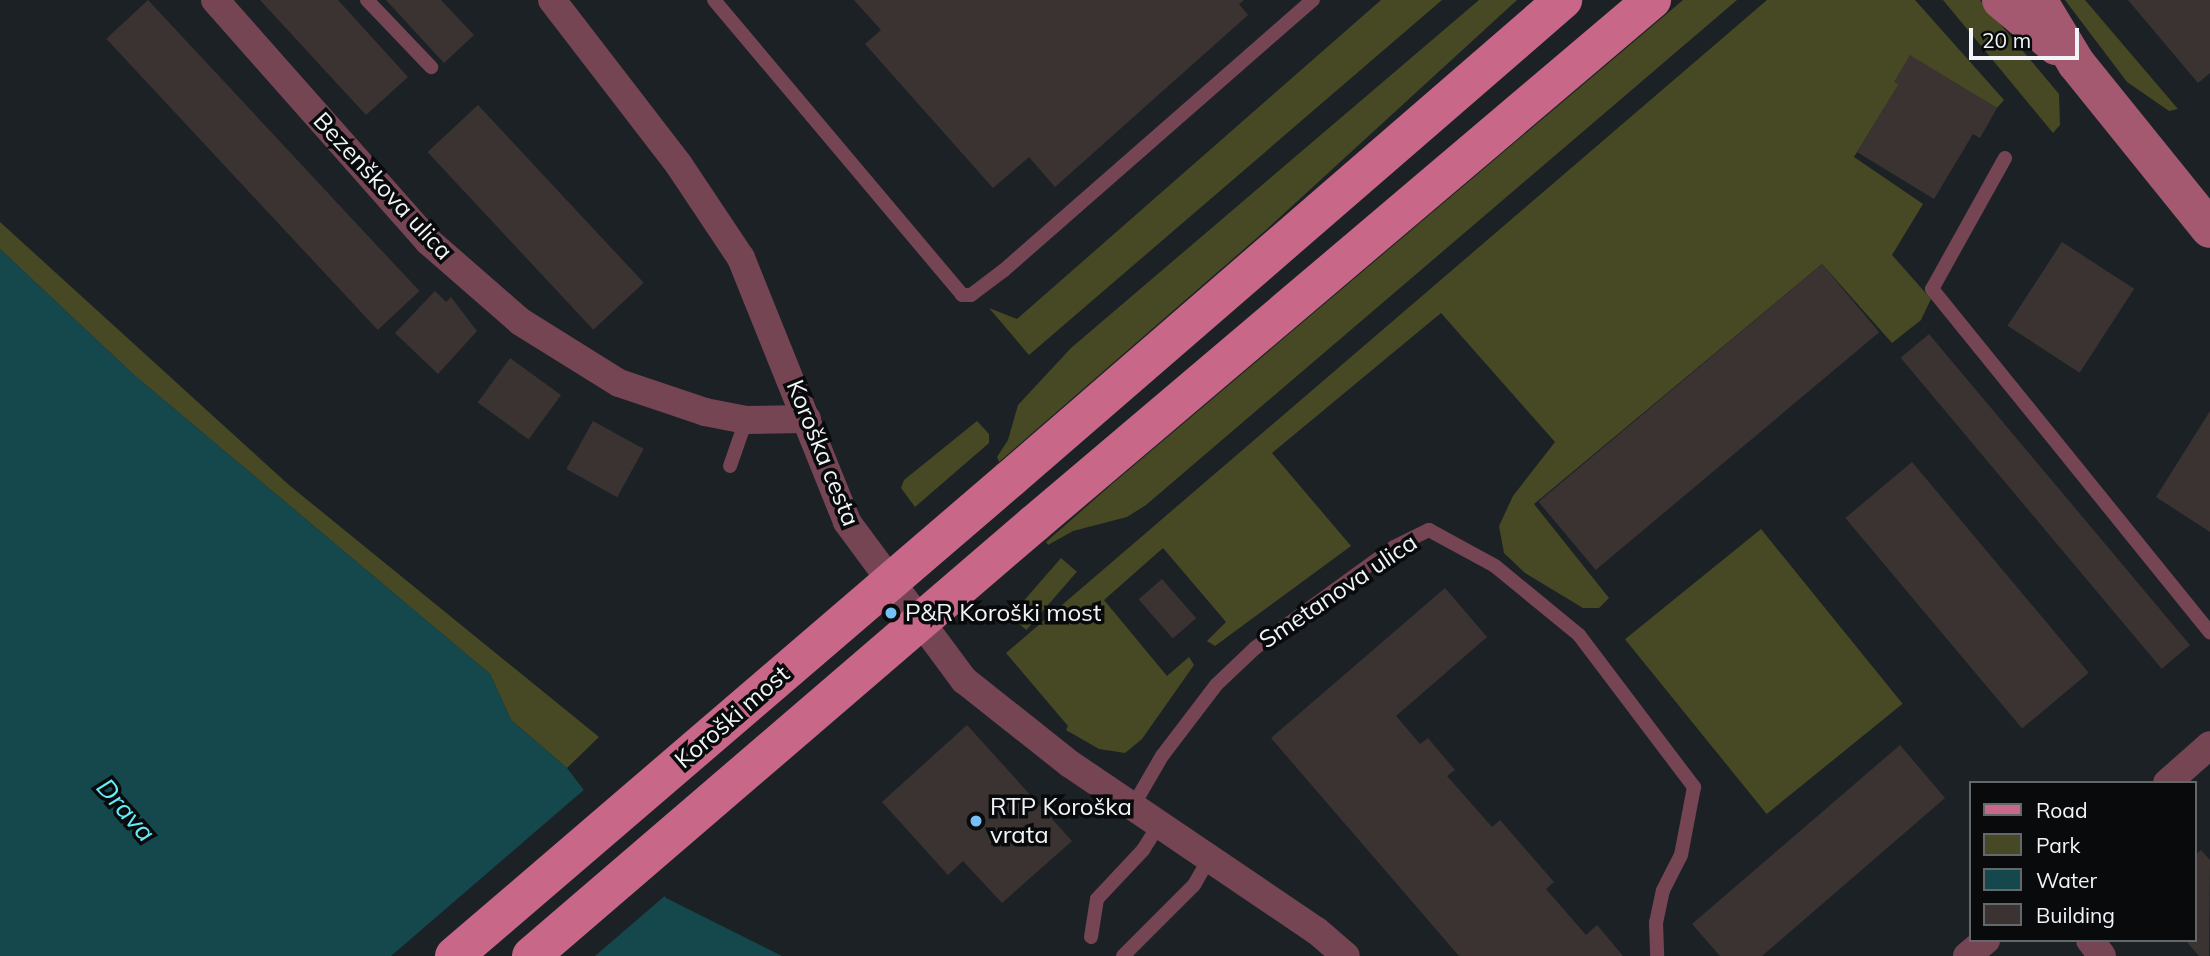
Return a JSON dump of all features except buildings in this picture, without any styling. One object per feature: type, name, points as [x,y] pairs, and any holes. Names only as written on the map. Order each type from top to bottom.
[{"type":"main road","name":"Koroški most","points":[[454,956],[1563,0]]},
{"type":"main road","name":"Koroški most","points":[[531,956],[1035,523],[1652,0]]},
{"type":"street","name":"Bezenškova ulica","points":[[215,0],[428,241],[521,322],[619,383],[705,412],[746,420],[807,419]]},
{"type":"street","name":"Koroška cesta","points":[[552,0],[679,165],[741,258],[847,522],[964,680],[1070,764],[1210,857],[1346,956]]},
{"type":"street","points":[[2001,0],[2076,63]]},
{"type":"street","points":[[2038,0],[2076,63],[2210,229]]},
{"type":"street","points":[[2169,781],[2210,745]]},
{"type":"street","points":[[1967,956],[1984,942]]},
{"type":"lane","points":[[367,0],[431,67]]},
{"type":"lane","points":[[714,0],[962,295],[971,295],[1003,271],[1313,0]]},
{"type":"lane","points":[[2006,158],[1932,289],[2210,632]]},
{"type":"lane","points":[[730,466],[746,420]]},
{"type":"lane","name":"Smetanova ulica","points":[[1133,806],[1162,756],[1208,695],[1255,648],[1394,547],[1429,530],[1495,566],[1579,635],[1669,748],[1696,794],[1681,855],[1661,901],[1656,922],[1657,956]]},
{"type":"lane","points":[[1091,937],[1097,899],[1143,850],[1159,824]]},
{"type":"lane","points":[[1123,956],[1194,885],[1210,857]]},
{"type":"green space","points":[[1381,0],[1442,0],[1029,355],[989,308],[1017,319]]},
{"type":"green space","points":[[1479,0],[1517,0],[1266,230],[999,462],[997,457],[1008,440],[1018,405],[1071,348]]},
{"type":"green space","points":[[1683,0],[1737,0],[1146,505],[1127,517],[1073,531],[1048,545],[1046,542],[1112,484]]},
{"type":"green space","points":[[1767,0],[1915,0],[2004,100],[1997,108],[1910,56],[1895,82],[1899,84],[1854,157],[1923,204],[1892,255],[1931,299],[1921,320],[1892,343],[1822,264],[1534,504],[1609,598],[1599,608],[1583,608],[1525,573],[1504,553],[1499,526],[1513,496],[1555,442],[1441,313],[1272,453],[1351,546],[1215,646],[1207,641],[1226,622],[1163,548],[1104,600],[1167,676],[1189,657],[1194,665],[1142,739],[1125,753],[1099,749],[1066,730],[1068,726],[1006,653]]},
{"type":"green space","points":[[1943,0],[1980,0],[2059,94],[2060,125],[2053,133]]},
{"type":"green space","points":[[2065,0],[2085,0],[2178,109],[2169,111],[2127,82]]},
{"type":"green space","points":[[0,222],[289,485],[599,737],[567,768],[511,720],[490,674],[134,375],[0,249]]},
{"type":"green space","points":[[977,421],[989,434],[989,443],[915,507],[901,488],[904,480]]},
{"type":"green space","points":[[1761,529],[1903,704],[1767,814],[1625,639]]},
{"type":"green space","points":[[1061,558],[1077,572],[1026,630],[1010,616]]},
{"type":"water","name":"Drava","points":[[0,249],[134,375],[490,674],[511,720],[567,768],[666,898],[782,956],[0,956]]},
{"type":"pier","points":[[586,788],[667,894],[595,956],[391,956]]},
{"type":"place","name":"P&R Koroški most","points":[[891,613]]},
{"type":"place","name":"RTP Koroška vrata","points":[[976,821]]}]
